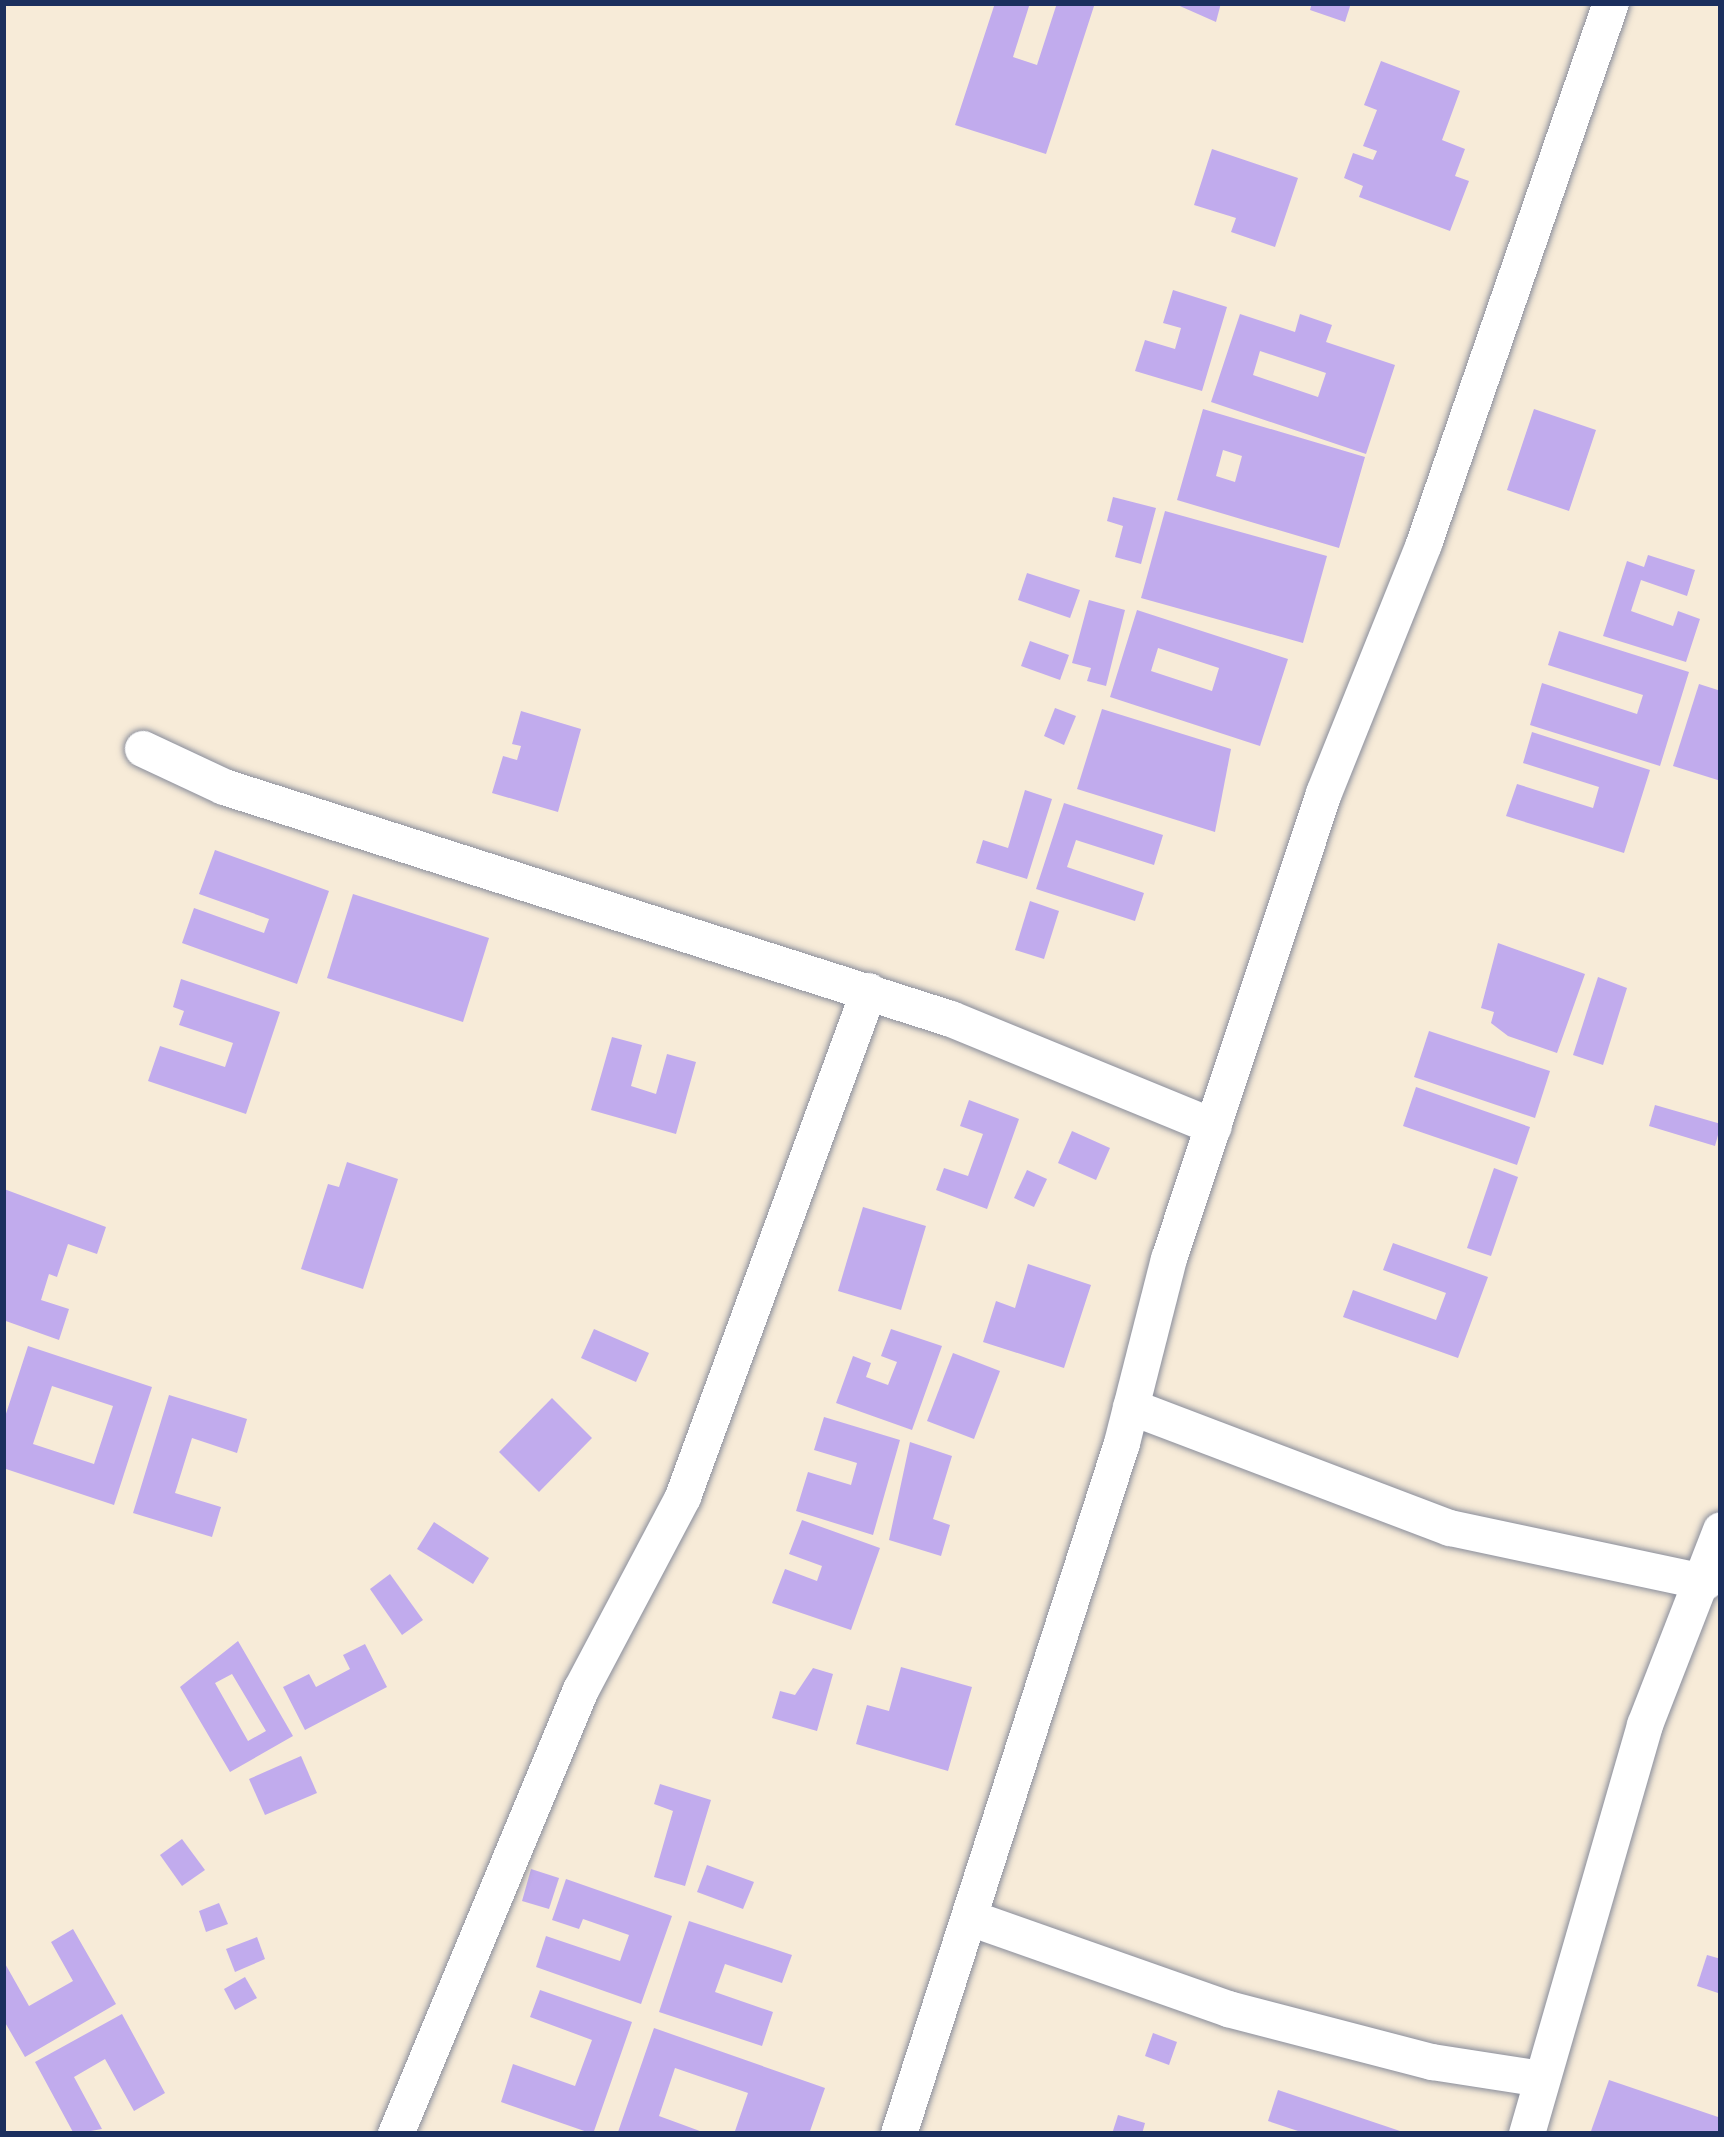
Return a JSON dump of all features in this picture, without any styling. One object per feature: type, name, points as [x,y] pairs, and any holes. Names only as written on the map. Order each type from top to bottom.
[{"type":"street","points":[[899,2134],[1131,1407],[1214,1127],[1324,794],[1424,544],[1611,3]]},
{"type":"street","points":[[142,748],[224,787],[869,991],[1214,1127]]},
{"type":"street","points":[[396,2134],[581,1690],[683,1497],[869,991]]},
{"type":"street","points":[[1131,1407],[1450,1528],[1705,1582]]},
{"type":"street","points":[[1527,2134],[1645,1725],[1705,1582],[1721,1530]]},
{"type":"street","points":[[970,1918],[1228,2009],[1432,2062],[1542,2079]]},
{"type":"building","points":[[995,3],[1030,3],[1013,57],[1037,65],[1057,3],[1095,3],[1046,154],[955,125]]},
{"type":"building","points":[[1173,3],[1221,3],[1216,22]]},
{"type":"building","points":[[1312,3],[1351,3],[1345,22],[1310,10]]},
{"type":"building","points":[[1381,61],[1460,91],[1442,140],[1465,149],[1455,176],[1469,181],[1450,231],[1359,197],[1363,186],[1344,178],[1353,153],[1373,160],[1377,151],[1363,146],[1377,110],[1364,105]]},
{"type":"building","points":[[1212,149],[1298,178],[1275,247],[1231,232],[1236,218],[1194,205]]},
{"type":"building","points":[[1173,290],[1227,307],[1202,391],[1135,371],[1145,340],[1175,349],[1181,328],[1163,323]]},
{"type":"building","points":[[1240,314],[1295,332],[1300,314],[1332,325],[1326,342],[1395,365],[1366,454],[1211,402]],"holes":[[[1260,351],[1326,373],[1318,397],[1253,375]]]},
{"type":"building","points":[[1203,409],[1365,457],[1339,548],[1177,500]],"holes":[[[1223,450],[1242,456],[1235,482],[1216,476]]]},
{"type":"building","points":[[1534,409],[1596,430],[1569,511],[1507,490]]},
{"type":"building","points":[[1113,497],[1156,508],[1141,564],[1115,557],[1123,526],[1107,521]]},
{"type":"building","points":[[1165,511],[1327,556],[1303,643],[1141,598]]},
{"type":"building","points":[[1648,555],[1695,570],[1687,596],[1641,580],[1631,611],[1673,626],[1678,611],[1700,619],[1686,662],[1603,636],[1627,561],[1644,567]]},
{"type":"building","points":[[1027,573],[1080,590],[1070,618],[1018,600]]},
{"type":"building","points":[[1089,600],[1125,610],[1106,686],[1087,681],[1091,668],[1072,663]]},
{"type":"building","points":[[1137,610],[1288,659],[1260,746],[1110,697]],"holes":[[[1158,648],[1219,668],[1212,691],[1151,671]]]},
{"type":"building","points":[[1559,631],[1689,672],[1660,766],[1530,725],[1542,683],[1637,714],[1643,695],[1548,665]]},
{"type":"building","points":[[1030,641],[1069,655],[1060,680],[1021,666]]},
{"type":"building","points":[[1699,684],[1721,691],[1721,781],[1673,766]]},
{"type":"building","points":[[1055,708],[1076,716],[1064,745],[1044,736]]},
{"type":"building","points":[[1102,709],[1231,749],[1215,832],[1077,789]]},
{"type":"building","points":[[521,711],[581,729],[558,812],[492,793],[503,756],[517,760],[521,746],[512,744]]},
{"type":"building","points":[[1532,732],[1650,770],[1624,853],[1506,816],[1517,784],[1593,808],[1599,787],[1523,763]]},
{"type":"building","points":[[1025,790],[1052,799],[1027,879],[976,863],[983,840],[1008,848]]},
{"type":"building","points":[[1064,803],[1163,835],[1154,865],[1076,840],[1067,867],[1144,893],[1135,921],[1036,889]]},
{"type":"building","points":[[215,850],[329,891],[297,984],[182,943],[194,908],[264,933],[269,919],[199,894]]},
{"type":"building","points":[[353,894],[489,938],[463,1022],[327,978]]},
{"type":"building","points":[[1030,901],[1059,911],[1044,959],[1015,950]]},
{"type":"building","points":[[1498,943],[1585,974],[1557,1053],[1508,1036],[1491,1023],[1494,1012],[1481,1008]]},
{"type":"building","points":[[1598,977],[1627,988],[1603,1065],[1573,1055]]},
{"type":"building","points":[[181,979],[280,1012],[246,1114],[148,1081],[160,1046],[225,1067],[233,1043],[179,1025],[184,1011],[173,1007]]},
{"type":"building","points":[[1429,1031],[1550,1071],[1535,1118],[1414,1077]]},
{"type":"building","points":[[612,1037],[642,1045],[631,1086],[656,1094],[667,1054],[696,1062],[676,1134],[591,1110]]},
{"type":"building","points":[[1416,1087],[1530,1127],[1517,1165],[1403,1126]]},
{"type":"building","points":[[969,1100],[1019,1119],[987,1209],[936,1190],[944,1168],[968,1176],[983,1134],[960,1126]]},
{"type":"building","points":[[1655,1105],[1721,1124],[1715,1146],[1649,1126]]},
{"type":"building","points":[[1072,1131],[1110,1148],[1096,1180],[1058,1163]]},
{"type":"building","points":[[347,1162],[398,1179],[363,1289],[301,1269],[328,1184],[339,1187]]},
{"type":"building","points":[[1494,1168],[1518,1177],[1491,1256],[1467,1248]]},
{"type":"building","points":[[1027,1170],[1047,1179],[1034,1207],[1014,1198]]},
{"type":"building","points":[[4,1189],[106,1227],[97,1254],[68,1244],[57,1277],[49,1274],[41,1300],[69,1309],[59,1340],[3,1320]]},
{"type":"building","points":[[863,1207],[926,1226],[901,1310],[838,1291]]},
{"type":"building","points":[[1393,1243],[1488,1277],[1458,1358],[1343,1317],[1353,1290],[1436,1320],[1446,1293],[1383,1270]]},
{"type":"building","points":[[1028,1264],[1091,1285],[1064,1368],[983,1342],[996,1301],[1015,1308]]},
{"type":"building","points":[[594,1329],[649,1353],[636,1382],[581,1358]]},
{"type":"building","points":[[891,1329],[942,1346],[912,1430],[836,1403],[853,1356],[871,1363],[866,1377],[888,1385],[897,1362],[881,1356]]},
{"type":"building","points":[[28,1346],[152,1387],[114,1505],[3,1468],[3,1423]],"holes":[[[52,1386],[113,1406],[94,1464],[33,1444]]]},
{"type":"building","points":[[953,1353],[1000,1371],[974,1439],[927,1421]]},
{"type":"building","points":[[169,1395],[247,1419],[237,1453],[192,1438],[175,1493],[221,1507],[212,1537],[133,1513]]},
{"type":"building","points":[[552,1398],[592,1438],[539,1492],[499,1452]]},
{"type":"building","points":[[824,1417],[900,1440],[873,1535],[796,1511],[808,1472],[851,1485],[857,1463],[814,1450]]},
{"type":"building","points":[[910,1442],[952,1456],[933,1519],[950,1525],[941,1556],[889,1540]]},
{"type":"building","points":[[802,1520],[880,1548],[851,1630],[772,1603],[785,1569],[817,1581],[822,1566],[789,1554]]},
{"type":"building","points":[[434,1522],[489,1558],[473,1584],[417,1549]]},
{"type":"building","points":[[390,1574],[423,1620],[402,1635],[370,1589]]},
{"type":"building","points":[[238,1641],[293,1736],[230,1772],[180,1687]],"holes":[[[232,1674],[266,1731],[248,1741],[215,1683]]]},
{"type":"building","points":[[365,1644],[387,1687],[305,1730],[283,1687],[309,1674],[316,1687],[350,1669],[343,1655]]},
{"type":"building","points":[[901,1667],[972,1687],[948,1771],[856,1744],[867,1705],[889,1711]]},
{"type":"building","points":[[813,1668],[833,1674],[817,1731],[772,1718],[780,1691],[795,1695]]},
{"type":"building","points":[[301,1756],[317,1793],[265,1815],[249,1779]]},
{"type":"building","points":[[660,1784],[711,1800],[685,1886],[654,1877],[673,1811],[654,1804]]},
{"type":"building","points":[[182,1839],[205,1870],[182,1886],[160,1855]]},
{"type":"building","points":[[707,1865],[754,1882],[743,1909],[697,1892]]},
{"type":"building","points":[[531,1869],[559,1878],[549,1909],[522,1901]]},
{"type":"building","points":[[566,1879],[672,1916],[641,2004],[536,1967],[546,1936],[620,1961],[629,1935],[583,1919],[579,1929],[552,1920]]},
{"type":"building","points":[[219,1903],[228,1924],[206,1932],[199,1911]]},
{"type":"building","points":[[689,1921],[792,1955],[782,1983],[725,1964],[715,1992],[773,2012],[762,2046],[659,2012]]},
{"type":"building","points":[[73,1929],[116,2004],[25,2057],[3,2019],[3,1960],[29,2006],[73,1981],[51,1942]]},
{"type":"building","points":[[257,1937],[265,1959],[235,1972],[226,1949]]},
{"type":"building","points":[[1707,1955],[1721,1959],[1721,1994],[1697,1986]]},
{"type":"building","points":[[245,1977],[257,1998],[235,2010],[224,1989]]},
{"type":"building","points":[[540,1990],[632,2022],[593,2134],[501,2102],[513,2064],[575,2086],[592,2040],[530,2017]]},
{"type":"building","points":[[122,2014],[165,2093],[134,2111],[105,2059],[74,2077],[102,2129],[74,2134],[35,2062]]},
{"type":"building","points":[[654,2028],[825,2088],[809,2134],[734,2134],[748,2093],[675,2068],[659,2116],[708,2134],[618,2132]]},
{"type":"building","points":[[1153,2033],[1177,2042],[1169,2065],[1145,2056]]},
{"type":"building","points":[[1609,2080],[1721,2118],[1721,2134],[1590,2134]]},
{"type":"building","points":[[1278,2090],[1406,2134],[1307,2134],[1268,2121]]},
{"type":"building","points":[[1118,2115],[1145,2123],[1142,2134],[1112,2134]]}]
